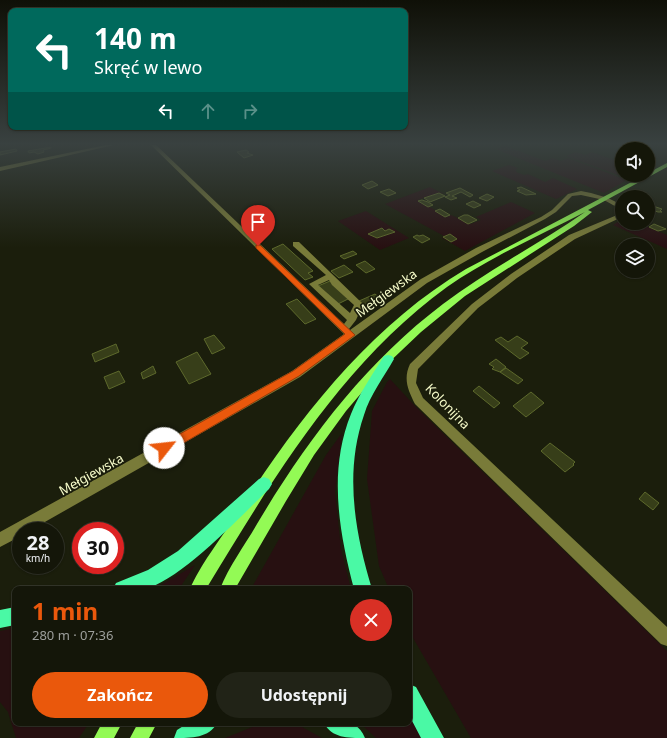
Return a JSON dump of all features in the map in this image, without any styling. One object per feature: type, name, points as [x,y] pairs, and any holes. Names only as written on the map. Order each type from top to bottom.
[{"type":"highway","points":[[362,586],[350,537],[346,511],[346,464],[357,415],[388,359]]},
{"type":"highway","points":[[129,586],[154,576],[184,557],[264,484]]},
{"type":"highway","points":[[0,619],[12,617]]},
{"type":"highway","points":[[412,700],[433,738]]},
{"type":"highway","points":[[185,738],[202,726]]},
{"type":"highway","points":[[339,726],[354,738]]},
{"type":"main road","points":[[229,586],[273,510],[321,436],[347,402],[388,359],[429,321],[462,294],[575,222],[606,200],[642,179]]},
{"type":"main road","points":[[199,586],[264,484],[303,428],[341,380],[374,346],[411,312],[444,286],[473,268],[577,212],[606,200]]},
{"type":"main road","points":[[103,738],[111,726]]},
{"type":"main road","points":[[139,738],[146,726]]},
{"type":"street","points":[[189,179],[348,332],[359,304],[335,283],[331,276],[296,244]]},
{"type":"street","name":"Mełgiewska","points":[[0,540],[296,374],[348,332],[435,274],[543,218],[554,211],[570,195],[586,194],[606,200]]},
{"type":"street","points":[[606,200],[615,204]]},
{"type":"street","name":"Kolonijna","points":[[615,218],[572,237],[514,276],[475,306],[414,367],[411,376],[411,383],[419,401],[667,638]]},
{"type":"street","points":[[331,276],[313,284],[352,320]]},
{"type":"shaded area","points":[[511,179],[540,179],[545,182],[550,179],[556,179],[577,189],[556,199]]},
{"type":"shaded area","points":[[571,179],[615,179],[615,182],[623,182],[604,193]]},
{"type":"shaded area","points":[[430,187],[444,194],[438,193],[418,200],[447,217],[451,215],[471,224],[481,220],[476,217],[511,202],[535,213],[465,251],[442,238],[444,236],[385,204]]},
{"type":"shaded area","points":[[366,211],[409,238],[380,250],[338,221]]},
{"type":"shaded area","points":[[624,230],[655,230],[667,235],[667,249],[655,244],[655,238],[642,238]]},
{"type":"shaded area","points":[[390,379],[415,406],[667,651],[667,738],[471,738],[412,636],[412,586],[388,586],[379,566],[367,479],[372,411]]},
{"type":"shaded area","points":[[342,433],[335,492],[341,549],[350,586],[253,586],[326,455]]},
{"type":"shaded area","points":[[195,565],[181,586],[159,586]]},
{"type":"shaded area","points":[[12,629],[12,725],[8,712],[0,702],[0,631]]},
{"type":"shaded area","points":[[412,720],[422,738],[376,738],[363,726],[412,726]]},
{"type":"shaded area","points":[[12,726],[87,726],[79,738],[16,738]]},
{"type":"shaded area","points":[[255,726],[280,726],[302,727],[322,738],[225,738]]},
{"type":"building","points":[[372,181],[378,185],[368,189],[362,185]]},
{"type":"building","points":[[521,187],[536,194],[526,195],[517,191],[520,190],[517,188]]},
{"type":"building","points":[[460,188],[473,195],[470,197],[461,192],[452,196],[457,198],[451,200],[445,197],[450,195],[446,193]]},
{"type":"building","points":[[389,189],[396,193],[388,196],[380,192]]},
{"type":"building","points":[[439,193],[445,196],[430,202],[424,198]]},
{"type":"building","points":[[487,194],[494,197],[487,201],[479,198]]},
{"type":"building","points":[[422,200],[433,205],[428,207],[418,201]]},
{"type":"building","points":[[473,201],[481,205],[474,208],[466,204]]},
{"type":"building","points":[[655,207],[662,209],[660,211],[662,212],[655,211]]},
{"type":"building","points":[[440,209],[450,215],[445,217],[435,211]]},
{"type":"building","points":[[468,215],[477,220],[468,224],[458,218]]},
{"type":"building","points":[[655,224],[666,229],[658,231],[655,230]]},
{"type":"building","points":[[382,228],[385,231],[389,229],[395,232],[377,238],[368,234]]},
{"type":"building","points":[[450,234],[457,239],[451,242],[443,237]]},
{"type":"building","points":[[423,235],[430,239],[422,243],[413,237]]},
{"type":"building","points":[[283,244],[313,271],[308,273],[313,277],[305,280],[272,249]]},
{"type":"building","points":[[353,251],[357,254],[344,259],[340,256]]},
{"type":"building","points":[[365,261],[375,269],[366,273],[356,265]]},
{"type":"building","points":[[344,265],[353,272],[339,278],[331,271]]},
{"type":"building","points":[[330,281],[350,298],[338,304],[318,286]]},
{"type":"building","points":[[375,294],[381,299],[365,306],[359,301]]},
{"type":"building","points":[[297,299],[316,319],[305,324],[286,304]]},
{"type":"building","points":[[214,335],[225,348],[212,354],[204,339]]},
{"type":"building","points":[[517,336],[528,343],[521,348],[529,353],[520,359],[495,340],[501,337],[508,342]]},
{"type":"building","points":[[116,344],[119,352],[95,362],[92,354]]},
{"type":"building","points":[[197,352],[211,374],[189,384],[176,362]]},
{"type":"building","points":[[496,359],[506,367],[500,372],[492,369],[494,367],[489,364]]},
{"type":"building","points":[[153,366],[156,373],[143,379],[141,373]]},
{"type":"building","points":[[506,368],[523,380],[518,384],[500,372]]},
{"type":"building","points":[[119,371],[125,382],[109,389],[104,377]]},
{"type":"building","points":[[479,386],[500,403],[494,408],[473,391]]},
{"type":"building","points":[[531,392],[544,403],[526,417],[513,406]]},
{"type":"building","points":[[550,443],[575,462],[573,464],[574,465],[565,472],[541,451]]},
{"type":"building","points":[[645,492],[659,503],[653,510],[639,499]]},
{"type":"route","points":[[164,448],[296,374],[350,335],[258,246]]}]
